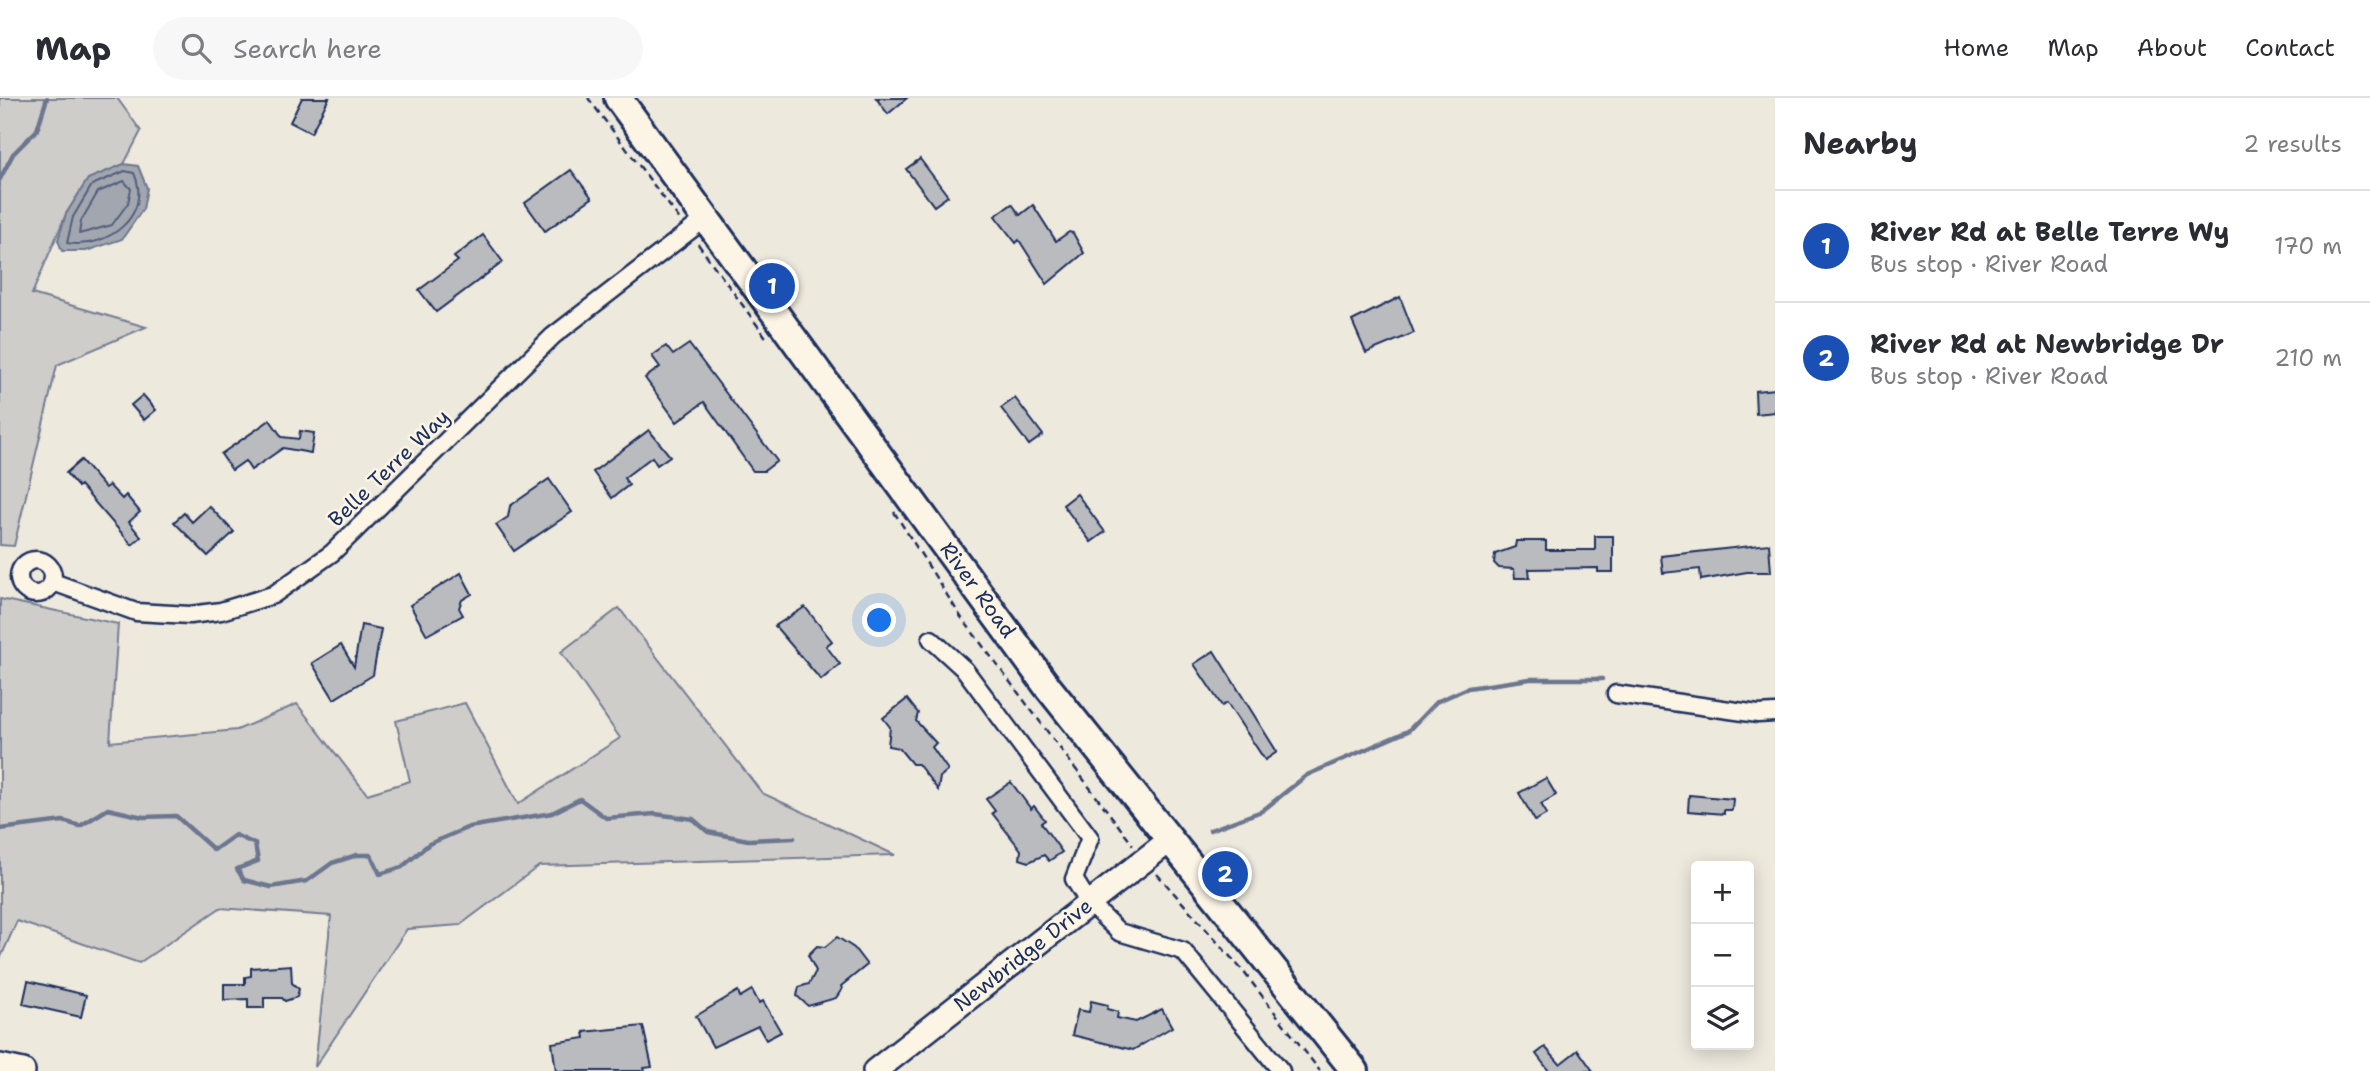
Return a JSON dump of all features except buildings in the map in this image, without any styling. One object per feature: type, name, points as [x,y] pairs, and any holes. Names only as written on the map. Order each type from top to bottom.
[{"type":"main road","name":"River Road","points":[[618,98],[705,219],[808,354],[1047,686],[1354,1071]]},
{"type":"street","name":"Belle Terre Way","points":[[53,582],[136,612],[190,615],[221,611],[273,595],[332,553],[553,336],[705,219]]},
{"type":"street","points":[[931,639],[965,670],[1090,838],[1074,879],[1089,903],[1119,932],[1183,951],[1281,1071]]},
{"type":"street","points":[[1616,694],[1775,713]]},
{"type":"street","name":"Newbridge Drive","points":[[875,1071],[1170,839]]},
{"type":"street","points":[[0,1066],[23,1071]]},
{"type":"shaded area","points":[[0,98],[117,98],[141,131],[124,164],[88,179],[66,214],[32,294],[146,327],[57,365],[14,546],[0,545]]},
{"type":"shaded area","points":[[0,599],[118,624],[110,742],[237,730],[297,704],[367,794],[410,781],[396,721],[465,703],[518,804],[620,738],[561,652],[619,608],[762,793],[895,855],[539,866],[460,925],[407,929],[315,1067],[331,916],[220,908],[139,963],[17,921],[0,959]]},
{"type":"water","points":[[124,164],[138,166],[147,188],[143,209],[122,239],[86,251],[62,251],[58,240],[66,214],[88,179]]},
{"type":"waterway","points":[[0,179],[13,154],[37,130],[47,98]]},
{"type":"waterway","points":[[1210,830],[1262,811],[1307,775],[1408,731],[1436,702],[1468,688],[1530,679],[1602,679]]},
{"type":"waterway","points":[[0,829],[63,821],[80,826],[108,809],[143,817],[176,816],[214,850],[235,835],[255,844],[258,861],[237,869],[244,880],[271,887],[307,881],[332,863],[357,855],[371,855],[380,874],[402,867],[429,844],[469,827],[552,813],[580,799],[606,818],[655,814],[693,819],[708,832],[748,840],[794,838]]},
{"type":"place","name":"River Rd at Belle Terre Wy","points":[[772,286]]},
{"type":"place","name":"River Rd at Newbridge Dr","points":[[1225,874]]}]
